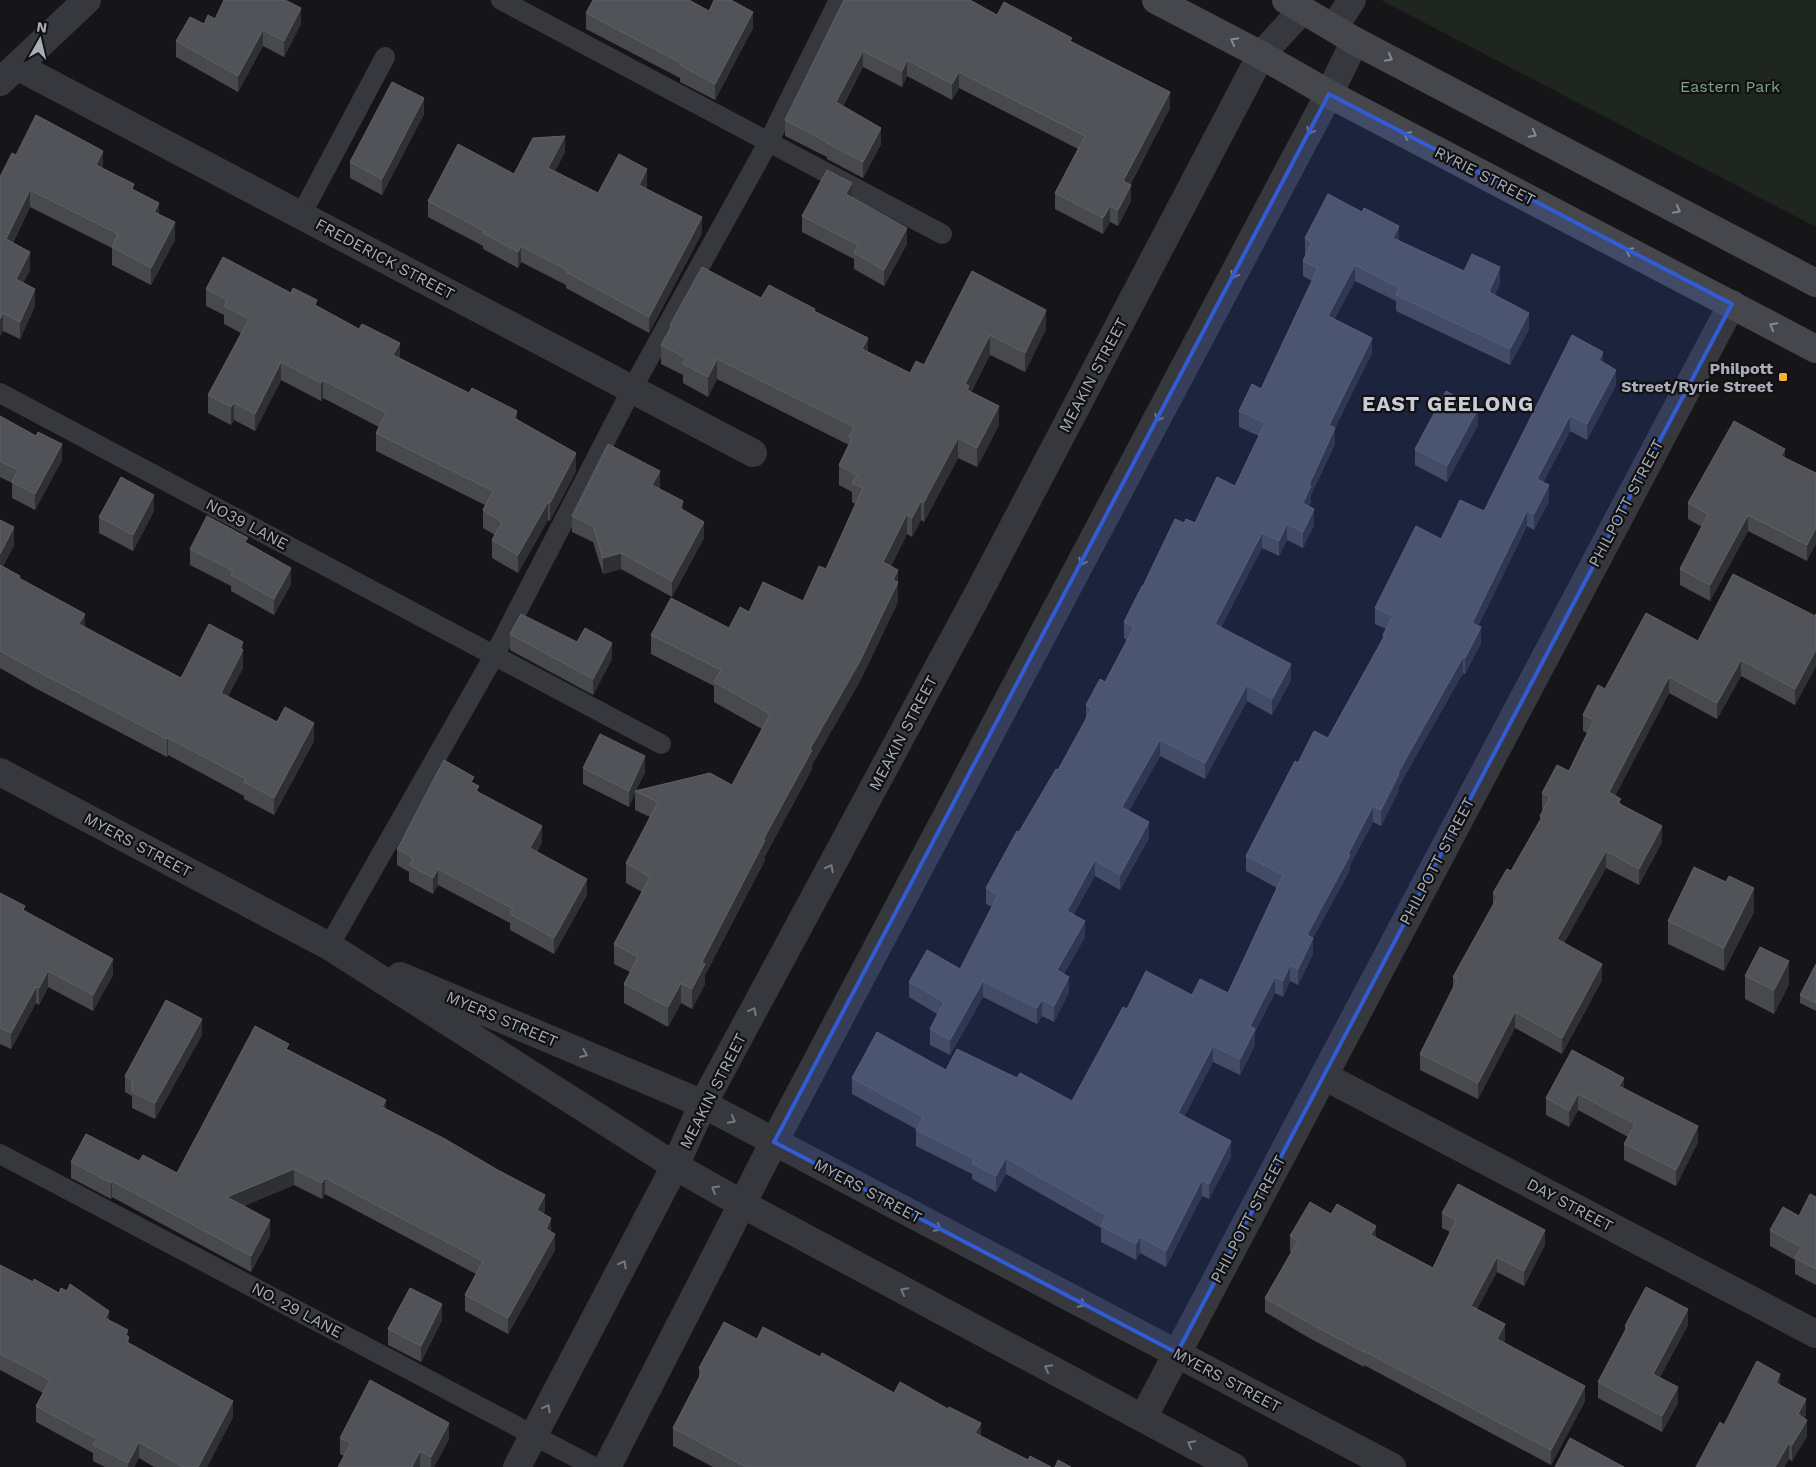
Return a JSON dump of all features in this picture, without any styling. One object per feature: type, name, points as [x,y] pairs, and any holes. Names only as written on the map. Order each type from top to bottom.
[{"type":"main road","name":"RYRIE STREET","points":[[1156,0],[1261,55],[1329,94],[1816,349]]},
{"type":"main road","points":[[1294,5],[1345,34],[1816,283]]},
{"type":"street","points":[[9,74],[87,0]]},
{"type":"street","points":[[607,1467],[774,1142],[1329,94],[1352,0]]},
{"type":"street","name":"MEAKIN STREET","points":[[517,1467],[675,1166],[703,1104],[980,590],[1261,55],[1294,5]]},
{"type":"street","name":"FREDERICK STREET","points":[[9,74],[301,215],[753,453]]},
{"type":"street","name":"PHILPOTT STREET","points":[[1143,1418],[1732,304]]},
{"type":"street","name":"MYERS STREET","points":[[0,772],[330,946],[675,1166],[742,1204],[1234,1467]]},
{"type":"street","name":"MYERS STREET","points":[[330,946],[703,1104],[1392,1467]]},
{"type":"street","name":"DAY STREET","points":[[1324,1076],[1816,1334]]},
{"type":"lane","points":[[501,0],[942,234]]},
{"type":"lane","points":[[330,946],[494,656],[632,389],[769,141],[838,0]]},
{"type":"lane","points":[[301,215],[386,57]]},
{"type":"lane","name":"NO39 LANE","points":[[0,393],[660,744]]},
{"type":"lane","name":"NO. 29 LANE","points":[[0,1154],[594,1467]]},
{"type":"highlighted area","points":[[1329,94],[1732,304],[1177,1353],[774,1142]]},
{"type":"green space","name":"Eastern Park","points":[[1381,0],[1816,0],[1816,227]]},
{"type":"building","points":[[224,0],[285,0],[301,8],[284,41],[263,30],[238,76],[176,41],[190,17],[204,24],[208,15],[215,19]]},
{"type":"building","points":[[593,0],[689,0],[709,11],[714,0],[731,0],[753,12],[715,84],[680,65],[681,63],[586,13]]},
{"type":"building","points":[[844,0],[970,0],[997,15],[1004,2],[1072,38],[1070,41],[1170,92],[1123,181],[1131,185],[1118,210],[1110,206],[1103,218],[1055,193],[1085,136],[959,72],[952,84],[907,60],[902,71],[863,51],[836,102],[881,128],[863,162],[785,120]]},
{"type":"building","points":[[392,82],[424,98],[382,179],[350,162]]},
{"type":"building","points":[[36,115],[103,151],[96,165],[134,184],[132,189],[159,203],[154,212],[175,222],[151,268],[112,247],[118,234],[30,190],[6,239],[30,252],[16,279],[35,289],[20,322],[3,313],[0,319],[0,177],[12,153],[16,155]]},
{"type":"building","points":[[565,136],[548,168],[598,193],[619,154],[647,169],[639,185],[702,217],[649,317],[566,272],[567,270],[521,246],[518,252],[483,233],[484,231],[428,201],[458,144],[514,174],[533,138]]},
{"type":"building","points":[[827,170],[852,183],[846,194],[907,228],[884,270],[854,253],[858,245],[802,216]]},
{"type":"building","points":[[1328,194],[1362,212],[1364,208],[1399,226],[1393,238],[1464,271],[1472,254],[1500,267],[1489,292],[1529,313],[1510,349],[1396,295],[1399,288],[1355,265],[1328,316],[1372,338],[1329,425],[1335,428],[1309,485],[1311,486],[1303,503],[1314,509],[1303,532],[1287,524],[1279,541],[1262,533],[1215,624],[1291,664],[1272,699],[1247,685],[1205,763],[1160,740],[1122,807],[1149,822],[1120,875],[1095,860],[1067,911],[1085,921],[1057,970],[1069,977],[1054,1006],[1042,1000],[1037,1008],[983,981],[950,1040],[930,1029],[944,1002],[909,982],[927,950],[960,969],[998,895],[986,888],[1017,831],[1019,832],[1056,769],[1058,770],[1092,708],[1086,705],[1100,679],[1105,682],[1134,627],[1124,622],[1175,519],[1184,523],[1186,519],[1195,523],[1217,477],[1235,486],[1265,423],[1239,411],[1252,384],[1261,389],[1318,268],[1303,261],[1312,242],[1305,238]]},
{"type":"building","points":[[223,257],[291,293],[293,288],[317,300],[315,305],[359,329],[362,324],[400,343],[393,355],[469,393],[472,388],[517,411],[514,418],[576,453],[550,503],[548,502],[518,555],[492,540],[502,522],[483,510],[493,491],[376,433],[386,413],[323,380],[321,383],[281,362],[255,414],[234,403],[231,407],[208,395],[249,319],[224,306],[227,300],[206,289]]},
{"type":"building","points":[[702,267],[761,298],[769,285],[815,309],[814,311],[868,338],[862,349],[910,373],[916,361],[924,365],[972,271],[1046,310],[1025,353],[990,335],[965,384],[969,386],[967,390],[999,406],[977,448],[958,438],[924,502],[921,501],[912,518],[907,514],[883,562],[898,570],[893,580],[898,582],[860,661],[810,749],[812,750],[763,840],[765,840],[702,962],[705,964],[692,989],[681,983],[668,1007],[624,984],[638,957],[614,944],[650,877],[626,863],[658,802],[635,791],[710,773],[732,785],[770,714],[714,682],[721,670],[651,635],[671,598],[729,628],[740,607],[749,612],[763,582],[803,601],[819,566],[826,569],[863,488],[852,483],[857,475],[839,465],[852,438],[849,437],[854,427],[717,359],[708,377],[683,364],[686,358],[661,345]]},
{"type":"building","points":[[1572,335],[1603,352],[1599,360],[1616,370],[1587,424],[1570,416],[1537,479],[1549,485],[1534,514],[1527,511],[1472,623],[1481,627],[1398,773],[1381,810],[1373,806],[1348,854],[1350,855],[1307,935],[1313,938],[1298,969],[1290,965],[1283,981],[1275,977],[1250,1026],[1255,1029],[1240,1059],[1213,1046],[1178,1113],[1231,1141],[1209,1184],[1202,1180],[1166,1251],[1140,1237],[1136,1244],[1101,1226],[1106,1215],[1006,1158],[996,1176],[972,1163],[974,1159],[916,1130],[923,1117],[852,1078],[877,1032],[946,1070],[957,1049],[1017,1078],[1020,1073],[1072,1101],[1123,1007],[1127,1009],[1146,971],[1192,995],[1200,979],[1228,993],[1283,875],[1246,856],[1295,761],[1298,763],[1314,731],[1328,738],[1385,635],[1383,635],[1393,616],[1375,608],[1416,526],[1441,539],[1460,500],[1484,511]]},
{"type":"building","points":[[1446,391],[1478,409],[1447,466],[1415,449]]},
{"type":"building","points":[[0,416],[36,436],[38,432],[62,444],[35,494],[12,482],[18,470],[0,461]]},
{"type":"building","points":[[1734,421],[1785,449],[1781,456],[1816,473],[1816,528],[1807,545],[1748,515],[1710,585],[1680,569],[1708,514],[1688,503]]},
{"type":"building","points":[[608,444],[660,471],[652,485],[683,501],[680,508],[704,522],[672,581],[621,553],[603,558],[593,526],[572,516]]},
{"type":"building","points":[[121,477],[154,495],[133,535],[99,517]]},
{"type":"building","points":[[207,516],[248,538],[245,542],[291,568],[274,599],[231,575],[233,571],[190,549]]},
{"type":"building","points":[[0,520],[14,527],[0,554]]},
{"type":"building","points":[[0,565],[20,576],[19,578],[85,614],[79,624],[181,678],[209,624],[243,642],[240,648],[243,650],[221,693],[277,722],[285,707],[314,723],[274,798],[244,782],[246,779],[0,651]]},
{"type":"building","points":[[1733,574],[1815,616],[1816,614],[1816,650],[1795,689],[1741,660],[1717,703],[1669,677],[1609,792],[1621,799],[1618,803],[1662,826],[1639,869],[1606,851],[1557,939],[1602,964],[1562,1038],[1515,1012],[1478,1083],[1420,1054],[1457,980],[1453,977],[1498,896],[1493,893],[1507,869],[1511,871],[1542,817],[1540,816],[1550,797],[1542,793],[1557,765],[1569,771],[1594,720],[1583,715],[1598,685],[1605,689],[1646,613],[1698,641]]},
{"type":"building","points":[[521,614],[577,642],[585,628],[612,643],[593,679],[510,634]]},
{"type":"building","points":[[600,734],[645,756],[629,791],[583,768]]},
{"type":"building","points":[[444,760],[474,777],[471,782],[479,786],[476,791],[542,826],[530,848],[587,879],[554,938],[510,914],[513,909],[438,869],[433,878],[409,865],[413,858],[397,849]]},
{"type":"building","points":[[1694,867],[1726,882],[1729,876],[1754,888],[1724,948],[1668,921]]},
{"type":"building","points":[[0,893],[25,906],[23,910],[113,959],[93,995],[48,971],[39,988],[36,987],[11,1033],[0,1028]]},
{"type":"building","points":[[1760,947],[1789,961],[1774,990],[1745,976]]},
{"type":"building","points":[[1816,964],[1816,1003],[1800,995]]},
{"type":"building","points":[[166,1000],[202,1019],[155,1103],[132,1092],[132,1080],[125,1076]]},
{"type":"building","points":[[255,1026],[289,1044],[286,1049],[386,1100],[382,1107],[445,1139],[545,1195],[537,1210],[551,1218],[546,1229],[555,1234],[508,1318],[465,1295],[483,1261],[325,1178],[322,1183],[294,1169],[227,1197],[270,1220],[251,1256],[112,1181],[111,1183],[71,1162],[86,1134],[139,1161],[143,1155],[177,1173]]},
{"type":"building","points":[[1572,1050],[1624,1078],[1619,1086],[1698,1126],[1676,1170],[1624,1144],[1635,1124],[1578,1094],[1569,1111],[1546,1098]]},
{"type":"building","points":[[1458,1184],[1545,1230],[1524,1271],[1497,1257],[1471,1306],[1505,1324],[1497,1339],[1585,1386],[1551,1450],[1265,1298],[1298,1241],[1290,1236],[1310,1202],[1331,1214],[1337,1204],[1376,1226],[1371,1235],[1433,1268],[1456,1220],[1442,1213]]},
{"type":"building","points":[[1810,1194],[1816,1197],[1816,1269],[1795,1258],[1801,1247],[1770,1230],[1783,1207],[1799,1216]]},
{"type":"building","points":[[0,1265],[33,1282],[34,1279],[59,1293],[61,1288],[67,1291],[70,1284],[109,1311],[105,1318],[128,1330],[125,1335],[129,1337],[127,1342],[233,1401],[198,1467],[183,1467],[139,1442],[128,1463],[93,1445],[97,1439],[36,1406],[50,1380],[0,1354]]},
{"type":"building","points":[[1646,1287],[1688,1309],[1653,1374],[1678,1387],[1662,1416],[1598,1382]]},
{"type":"building","points":[[410,1288],[442,1304],[421,1346],[388,1329]]},
{"type":"building","points":[[724,1322],[757,1339],[763,1327],[820,1357],[822,1353],[894,1393],[900,1382],[948,1409],[949,1407],[981,1423],[975,1433],[1028,1460],[1030,1456],[1051,1467],[746,1467],[673,1428],[703,1370],[699,1368]]},
{"type":"building","points":[[1757,1361],[1780,1374],[1776,1383],[1806,1399],[1798,1414],[1807,1420],[1792,1445],[1789,1443],[1775,1467],[1696,1467],[1720,1422],[1724,1425]]},
{"type":"building","points":[[370,1380],[449,1423],[431,1457],[420,1451],[412,1467],[338,1467],[351,1443],[340,1438]]},
{"type":"building","points":[[1570,1438],[1624,1467],[1555,1467]]},
{"type":"building","points":[[1058,1460],[1071,1467],[1055,1467]]},
{"type":"place","name":"Philpott Street/Ryrie Street","points":[[1783,377]]},
{"type":"district","name":"EAST GEELONG","points":[[1448,403]]}]
